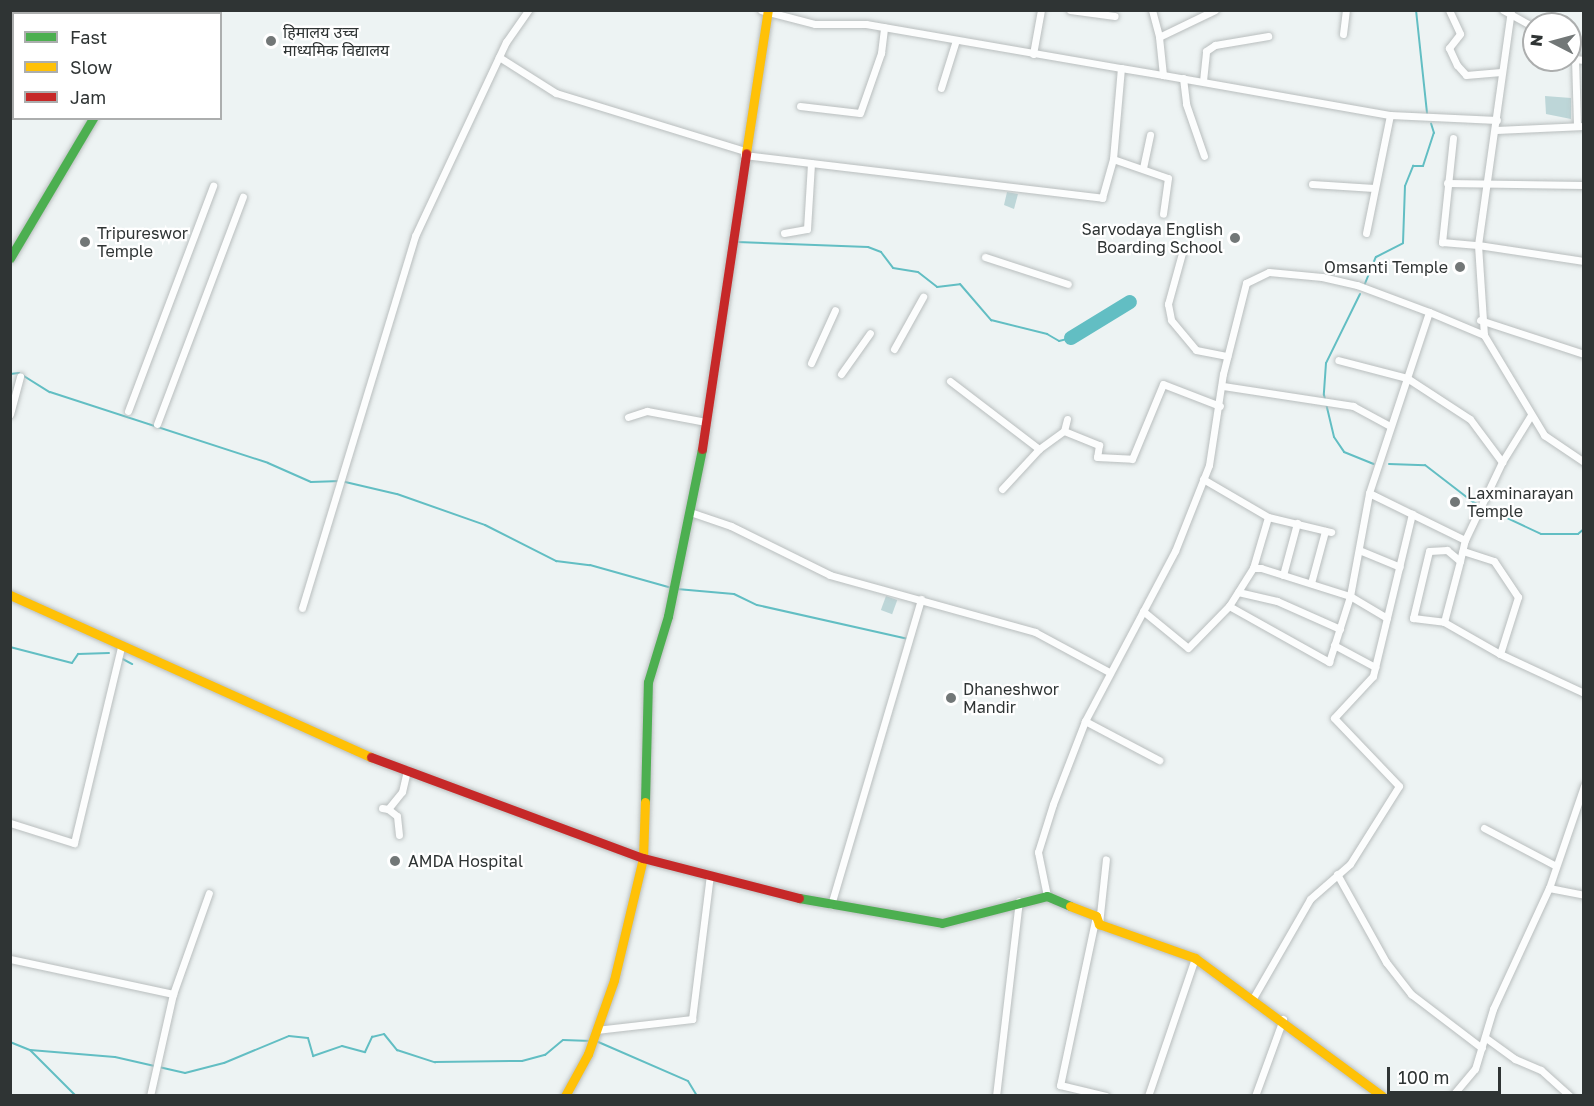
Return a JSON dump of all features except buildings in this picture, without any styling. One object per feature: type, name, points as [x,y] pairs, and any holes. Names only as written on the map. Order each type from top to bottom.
[{"type":"street","points":[[302,608],[415,236],[499,57],[528,10]]},
{"type":"street","points":[[1033,54],[1041,10]]},
{"type":"street","points":[[1070,10],[1114,16]]},
{"type":"street","points":[[1152,10],[1159,37],[1163,75]]},
{"type":"street","points":[[1159,37],[1215,10]]},
{"type":"street","points":[[1342,34],[1346,10]]},
{"type":"street","points":[[1449,10],[1460,34],[1449,48],[1456,65],[1466,75],[1501,72]]},
{"type":"street","points":[[1503,10],[1511,14],[1501,72],[1490,183],[1478,245],[1480,320],[1484,334],[1544,435],[1584,462]]},
{"type":"street","points":[[565,1095],[596,1030],[614,980],[643,858],[648,682],[690,512],[706,422],[765,12],[815,24],[884,27],[1390,115],[1497,120]]},
{"type":"street","points":[[800,106],[860,113],[881,54],[884,27]]},
{"type":"street","points":[[1203,81],[1206,51],[1215,45],[1268,36]]},
{"type":"street","points":[[941,88],[956,40]]},
{"type":"street","points":[[499,57],[556,93],[744,153],[1102,198],[1113,159],[1121,68]]},
{"type":"street","points":[[1496,130],[1580,125],[1580,95],[1577,72]]},
{"type":"street","points":[[1183,78],[1186,104],[1204,156]]},
{"type":"street","points":[[1366,233],[1390,115]]},
{"type":"street","points":[[10,258],[92,120]]},
{"type":"street","points":[[1143,168],[1150,135]]},
{"type":"street","points":[[1452,138],[1442,242],[1478,245],[1584,261]]},
{"type":"street","points":[[1113,159],[1168,178],[1163,214]]},
{"type":"street","points":[[784,233],[807,229],[812,163]]},
{"type":"street","points":[[1447,183],[1584,185]]},
{"type":"street","points":[[1312,184],[1374,189]]},
{"type":"street","points":[[128,411],[213,186]]},
{"type":"street","points":[[157,423],[243,197]]},
{"type":"street","points":[[1182,253],[1168,304],[1171,320],[1196,350],[1227,356]]},
{"type":"street","points":[[985,257],[1068,284]]},
{"type":"street","points":[[1047,896],[1038,852],[1086,721],[1109,672],[1175,551],[1203,479],[1216,441],[1227,356],[1246,283],[1256,274],[1281,272],[1357,285],[1484,334]]},
{"type":"street","points":[[894,349],[923,297]]},
{"type":"street","points":[[811,363],[835,310]]},
{"type":"street","points":[[1229,606],[1329,662],[1350,596],[1369,493],[1429,312]]},
{"type":"street","points":[[1480,320],[1584,354]]},
{"type":"street","points":[[841,374],[870,333]]},
{"type":"street","points":[[1338,360],[1407,378],[1470,419],[1502,462]]},
{"type":"street","points":[[10,414],[20,376]]},
{"type":"street","points":[[950,381],[1039,449]]},
{"type":"street","points":[[1064,431],[1099,444],[1097,457],[1132,459],[1163,384],[1220,406]]},
{"type":"street","points":[[1223,386],[1267,390],[1328,405],[1353,406],[1390,426]]},
{"type":"street","points":[[628,417],[647,411],[706,422]]},
{"type":"street","points":[[1444,622],[1466,540],[1502,462],[1531,415]]},
{"type":"street","points":[[1002,489],[1039,449],[1064,431],[1067,419]]},
{"type":"street","points":[[1203,479],[1268,518],[1328,532],[1311,584]]},
{"type":"street","points":[[1369,493],[1466,540]]},
{"type":"street","points":[[690,512],[731,526],[830,575],[1035,632],[1109,672]]},
{"type":"street","points":[[1252,1000],[1290,928],[1310,899],[1370,838],[1399,786],[1334,718],[1361,694],[1375,667],[1412,514]]},
{"type":"street","points":[[1143,610],[1188,648],[1229,606],[1253,568],[1268,518]]},
{"type":"street","points":[[1283,575],[1297,523]]},
{"type":"street","points":[[1359,550],[1400,567]]},
{"type":"street","points":[[1460,561],[1448,550],[1429,551],[1413,618],[1444,622],[1500,654],[1584,693]]},
{"type":"street","points":[[1463,551],[1494,561],[1518,597],[1500,654]]},
{"type":"street","points":[[1253,568],[1350,596],[1387,618]]},
{"type":"street","points":[[1238,592],[1276,601],[1340,629]]},
{"type":"street","points":[[10,595],[121,647],[407,770],[643,858],[831,905],[942,923],[1047,896],[1098,920],[1195,958],[1252,1000],[1283,1019],[1376,1093]]},
{"type":"street","points":[[831,905],[921,599]]},
{"type":"street","points":[[1334,645],[1375,667]]},
{"type":"street","points":[[10,823],[74,843],[121,647]]},
{"type":"street","points":[[1086,721],[1159,760]]},
{"type":"street","points":[[399,835],[397,816],[385,808],[402,792],[407,770]]},
{"type":"street","points":[[1452,1095],[1475,1069],[1493,1008],[1549,888],[1584,786]]},
{"type":"street","points":[[1484,828],[1556,866]]},
{"type":"street","points":[[1106,1095],[1060,1085],[1098,920],[1107,860]]},
{"type":"street","points":[[1338,873],[1386,962],[1411,994],[1482,1048]]},
{"type":"street","points":[[596,1030],[692,1019],[710,875]]},
{"type":"street","points":[[1549,888],[1584,895]]},
{"type":"street","points":[[150,1095],[173,994],[209,893]]},
{"type":"street","points":[[996,1095],[1019,902]]},
{"type":"street","points":[[1148,1095],[1195,958]]},
{"type":"street","points":[[10,959],[173,994]]},
{"type":"street","points":[[1255,1095],[1283,1019]]},
{"type":"street","points":[[1486,1038],[1515,1059],[1541,1070],[1570,1095]]},
{"type":"waterway","points":[[1416,10],[1427,113]]},
{"type":"waterway","points":[[1364,286],[1376,257],[1403,243],[1405,186],[1413,166],[1423,166],[1434,133],[1431,123]]},
{"type":"waterway","points":[[737,242],[868,247],[881,252],[893,268],[918,272],[937,287],[960,284],[991,320],[1047,334],[1059,341],[1071,338]]},
{"type":"waterway","points":[[1360,294],[1326,363],[1324,395],[1334,437],[1344,452],[1374,464]]},
{"type":"waterway","points":[[1071,338],[1130,302]]},
{"type":"waterway","points":[[10,374],[19,373],[50,392],[268,463],[311,482],[341,481],[397,494],[485,525],[556,561],[590,565],[672,588]]},
{"type":"waterway","points":[[1389,464],[1425,465],[1473,502],[1541,534],[1578,534],[1584,529]]},
{"type":"waterway","points":[[677,589],[734,594],[757,605],[908,639]]},
{"type":"waterway","points":[[10,647],[72,663],[78,654],[109,653]]},
{"type":"waterway","points":[[119,657],[132,664]]},
{"type":"waterway","points":[[30,1050],[115,1057],[185,1073],[224,1063],[289,1036],[308,1038],[313,1056],[342,1046],[365,1052],[372,1037],[384,1034],[397,1050],[435,1062],[522,1061],[545,1055],[563,1040],[591,1041]]},
{"type":"waterway","points":[[596,1041],[688,1081],[697,1096]]},
{"type":"waterway","points":[[10,1042],[30,1050],[76,1096]]},
{"type":"traffic: fast","points":[[156,12],[163,10]]},
{"type":"traffic: fast","points":[[10,258],[92,120]]},
{"type":"traffic: fast","points":[[645,802],[648,682],[668,616],[702,449]]},
{"type":"traffic: fast","points":[[799,898],[942,923],[1047,896],[1070,906]]},
{"type":"traffic: slow","points":[[746,153],[768,10]]},
{"type":"traffic: slow","points":[[10,595],[371,757]]},
{"type":"traffic: slow","points":[[565,1096],[588,1054],[614,980],[643,858],[645,802]]},
{"type":"traffic: slow","points":[[1070,906],[1096,916],[1099,924],[1195,958],[1382,1096]]},
{"type":"traffic: jam","points":[[702,449],[746,153]]},
{"type":"traffic: jam","points":[[371,757],[643,858],[799,898]]},
{"type":"place","name":"हिमालय उच्च माध्यमिक विद्यालय","points":[[271,41]]},
{"type":"place","name":"Sarvodaya English Boarding School","points":[[1235,238]]},
{"type":"place","name":"Tripureswor Temple","points":[[85,242]]},
{"type":"place","name":"Omsanti Temple","points":[[1460,267]]},
{"type":"place","name":"Laxminarayan Temple","points":[[1455,502]]},
{"type":"place","name":"Dhaneshwor Mandir","points":[[951,698]]},
{"type":"place","name":"AMDA Hospital","points":[[395,861]]}]
